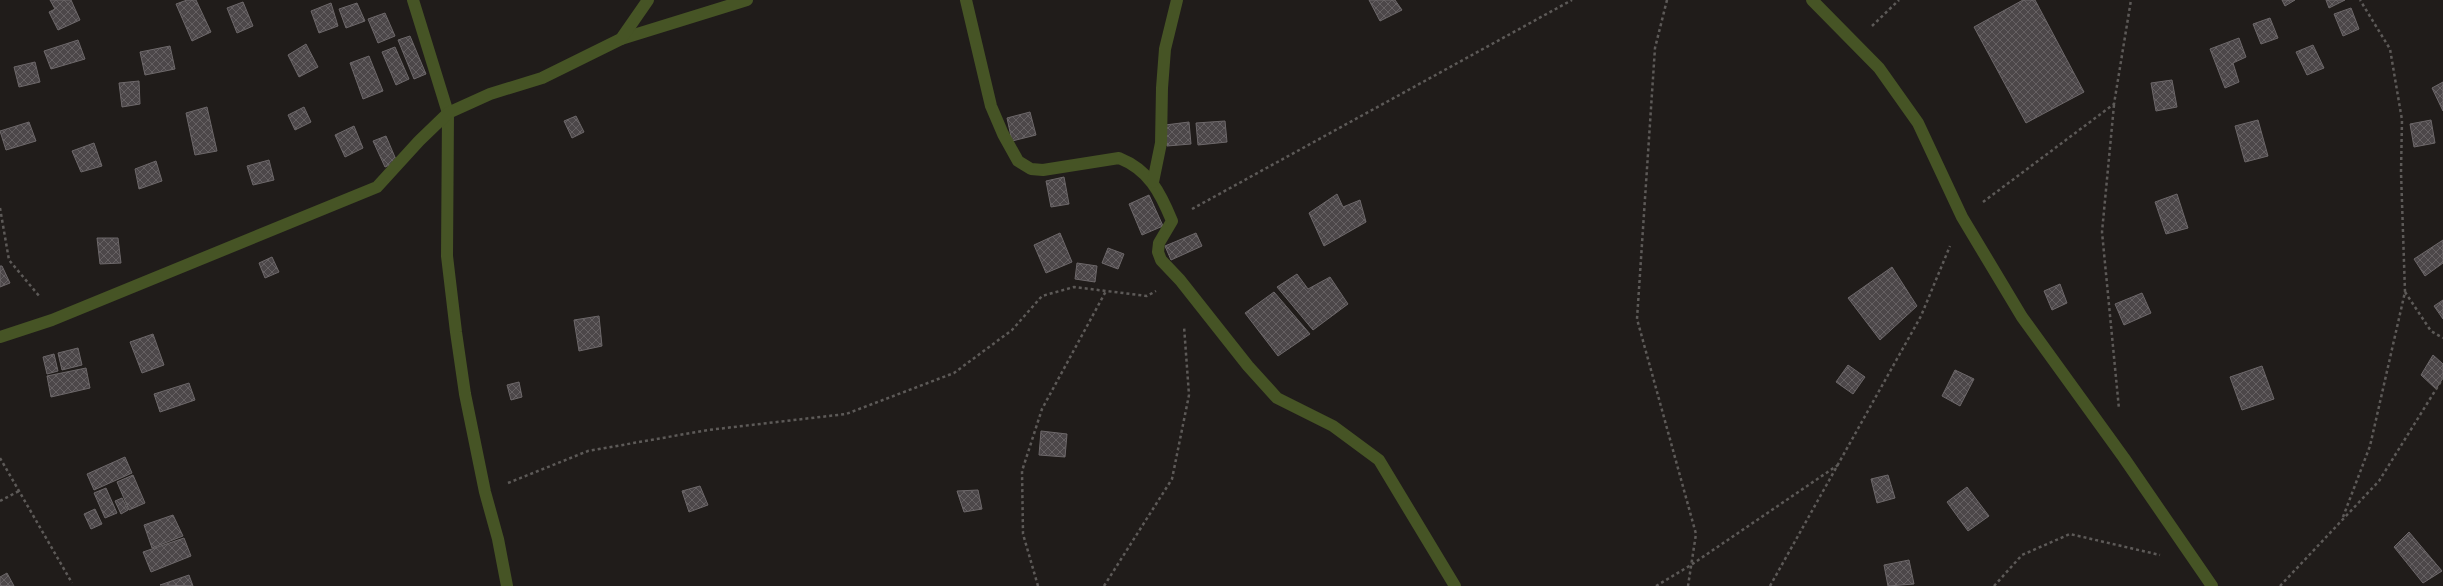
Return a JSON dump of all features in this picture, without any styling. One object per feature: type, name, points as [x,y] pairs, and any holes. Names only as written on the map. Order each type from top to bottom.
[{"type":"street","points":[[413,0],[448,114],[447,256],[464,394],[485,492],[498,539],[507,586]]},
{"type":"street","points":[[621,39],[648,0]]},
{"type":"street","points":[[0,337],[57,318],[377,187],[419,141],[448,114],[490,94],[542,78],[621,39],[747,0]]},
{"type":"street","points":[[966,0],[991,106],[1003,134],[1018,161],[1031,168],[1043,170],[1119,158],[1129,162],[1153,182],[1172,221],[1159,243],[1158,252],[1160,260],[1180,280],[1248,366],[1277,398],[1332,426],[1379,460],[1455,586]]},
{"type":"street","points":[[1153,182],[1161,143],[1162,88],[1165,49],[1178,0]]},
{"type":"street","points":[[1812,0],[1879,68],[1918,123],[1962,217],[2022,316],[2212,586]]},
{"type":"path","points":[[1172,221],[1572,0]]},
{"type":"path","points":[[1668,0],[1655,48],[1637,319],[1696,534],[1688,586]]},
{"type":"path","points":[[1855,43],[1899,0]]},
{"type":"path","points":[[2120,410],[2102,232],[2114,104],[2131,0]]},
{"type":"path","points":[[2343,517],[2370,446],[2405,292],[2401,172],[2402,120],[2390,49],[2360,0]]},
{"type":"path","points":[[1770,586],[1921,316],[1962,217],[2114,104]]},
{"type":"path","points":[[0,208],[9,260],[57,318]]},
{"type":"path","points":[[485,492],[588,451],[708,430],[846,414],[954,373],[1012,330],[1042,296],[1074,287],[1147,296],[1180,280],[1189,395],[1172,478],[1104,586]]},
{"type":"path","points":[[1038,586],[1023,534],[1022,471],[1042,409],[1106,291]]},
{"type":"path","points":[[2405,292],[2431,331],[2443,338]]},
{"type":"path","points":[[2280,586],[2343,517],[2380,481],[2443,378]]},
{"type":"path","points":[[0,458],[72,583]]},
{"type":"path","points":[[1656,586],[1691,565],[1839,465]]},
{"type":"path","points":[[0,501],[19,491]]},
{"type":"path","points":[[1994,586],[2022,555],[2070,534],[2197,564]]},
{"type":"building","points":[[50,0],[71,0],[80,20],[58,30],[49,12],[55,9]]},
{"type":"building","points":[[187,0],[196,0],[211,32],[192,41],[176,4]]},
{"type":"building","points":[[1369,0],[1395,0],[1402,10],[1380,21]]},
{"type":"building","points":[[2023,0],[2035,0],[2084,92],[2026,123],[1974,27]]},
{"type":"building","points":[[2282,0],[2295,0],[2285,6]]},
{"type":"building","points":[[2326,0],[2345,0],[2329,8]]},
{"type":"building","points":[[243,2],[253,26],[237,33],[227,8]]},
{"type":"building","points":[[331,3],[338,26],[319,33],[311,11]]},
{"type":"building","points":[[357,3],[365,21],[346,28],[339,9]]},
{"type":"building","points":[[2351,8],[2359,29],[2343,36],[2334,14]]},
{"type":"building","points":[[385,13],[395,36],[378,43],[368,19]]},
{"type":"building","points":[[2270,18],[2278,38],[2261,44],[2253,24]]},
{"type":"building","points":[[410,36],[426,74],[414,79],[398,40]]},
{"type":"building","points":[[2239,38],[2246,57],[2233,63],[2239,82],[2225,88],[2210,49]]},
{"type":"building","points":[[78,40],[85,59],[51,69],[44,51]]},
{"type":"building","points":[[306,44],[318,67],[299,77],[288,55]]},
{"type":"building","points":[[2313,45],[2324,68],[2307,75],[2296,52]]},
{"type":"building","points":[[170,46],[175,69],[145,75],[140,52]]},
{"type":"building","points":[[395,47],[409,79],[396,85],[382,52]]},
{"type":"building","points":[[369,56],[383,91],[363,99],[350,63]]},
{"type":"building","points":[[35,62],[40,82],[19,87],[14,67]]},
{"type":"building","points":[[2172,80],[2177,107],[2156,111],[2151,83]]},
{"type":"building","points":[[139,81],[140,104],[122,107],[119,83]]},
{"type":"building","points":[[2443,82],[2443,111],[2432,88]]},
{"type":"building","points":[[207,107],[217,151],[195,155],[186,113]]},
{"type":"building","points":[[304,107],[311,122],[295,130],[288,115]]},
{"type":"building","points":[[1030,112],[1036,135],[1012,141],[1007,118]]},
{"type":"building","points":[[576,116],[584,132],[572,138],[564,121]]},
{"type":"building","points":[[2258,120],[2268,156],[2245,162],[2235,126]]},
{"type":"building","points":[[2431,120],[2435,143],[2414,147],[2410,124]]},
{"type":"building","points":[[1225,121],[1227,142],[1198,145],[1196,123]]},
{"type":"building","points":[[29,122],[36,141],[6,150],[0,131]]},
{"type":"building","points":[[1189,122],[1191,144],[1167,146],[1165,125]]},
{"type":"building","points":[[354,126],[363,148],[345,157],[335,135]]},
{"type":"building","points":[[386,136],[397,162],[385,167],[373,141]]},
{"type":"building","points":[[94,143],[102,166],[81,172],[72,151]]},
{"type":"building","points":[[269,160],[274,180],[253,185],[247,166]]},
{"type":"building","points":[[156,161],[162,181],[139,189],[135,169]]},
{"type":"building","points":[[1064,177],[1069,204],[1051,207],[1046,181]]},
{"type":"building","points":[[1337,194],[1343,207],[1360,200],[1366,222],[1324,246],[1309,213]]},
{"type":"building","points":[[2177,194],[2188,228],[2166,234],[2155,202]]},
{"type":"building","points":[[1149,195],[1163,226],[1142,235],[1129,204]]},
{"type":"building","points":[[1060,233],[1072,262],[1046,273],[1034,245]]},
{"type":"building","points":[[1196,233],[1202,246],[1171,260],[1165,246]]},
{"type":"building","points":[[97,238],[118,238],[121,263],[100,264]]},
{"type":"building","points":[[2443,240],[2443,263],[2425,276],[2414,259]]},
{"type":"building","points":[[1108,248],[1124,254],[1118,269],[1102,263]]},
{"type":"building","points":[[272,257],[279,272],[265,278],[259,263]]},
{"type":"building","points":[[1077,263],[1097,266],[1095,282],[1075,279]]},
{"type":"building","points":[[0,266],[2,266],[10,283],[0,287]]},
{"type":"building","points":[[1892,267],[1917,306],[1880,340],[1848,298]]},
{"type":"building","points":[[1297,274],[1308,289],[1330,277],[1348,304],[1313,330],[1277,287]]},
{"type":"building","points":[[2060,284],[2067,303],[2052,310],[2044,291]]},
{"type":"building","points":[[1274,292],[1310,334],[1278,356],[1245,313]]},
{"type":"building","points":[[2142,293],[2151,313],[2124,325],[2115,304]]},
{"type":"building","points":[[2443,300],[2443,319],[2434,306]]},
{"type":"building","points":[[599,316],[602,346],[579,351],[574,320]]},
{"type":"building","points":[[153,334],[164,365],[142,373],[130,342]]},
{"type":"building","points":[[78,348],[82,365],[62,370],[58,353]]},
{"type":"building","points":[[54,354],[58,371],[47,374],[43,357]]},
{"type":"building","points":[[2433,355],[2443,364],[2443,378],[2436,389],[2421,375]]},
{"type":"building","points":[[1848,365],[1865,377],[1853,394],[1836,382]]},
{"type":"building","points":[[2262,366],[2274,399],[2242,410],[2230,377]]},
{"type":"building","points":[[86,368],[90,388],[51,397],[47,376]]},
{"type":"building","points":[[1955,370],[1974,379],[1960,406],[1942,396]]},
{"type":"building","points":[[519,382],[522,397],[511,400],[507,385]]},
{"type":"building","points":[[189,383],[195,400],[160,412],[154,394]]},
{"type":"building","points":[[1041,431],[1067,434],[1065,457],[1039,455]]},
{"type":"building","points":[[125,457],[132,473],[94,490],[87,474]]},
{"type":"building","points":[[133,475],[145,503],[129,510],[117,482]]},
{"type":"building","points":[[1888,475],[1895,498],[1877,503],[1871,479]]},
{"type":"building","points":[[700,486],[708,505],[689,512],[682,491]]},
{"type":"building","points":[[1967,487],[1989,516],[1968,531],[1947,502]]},
{"type":"building","points":[[106,488],[117,513],[105,518],[94,493]]},
{"type":"building","points":[[978,490],[982,509],[964,512],[957,491]]},
{"type":"building","points":[[122,498],[128,510],[121,514],[115,501]]},
{"type":"building","points":[[95,509],[102,524],[91,529],[84,514]]},
{"type":"building","points":[[173,515],[183,536],[152,548],[144,525]]},
{"type":"building","points":[[2409,532],[2442,571],[2423,583],[2394,547]]},
{"type":"building","points":[[184,538],[191,556],[151,572],[143,552]]},
{"type":"building","points":[[1909,560],[1914,584],[1888,586],[1884,565]]},
{"type":"building","points":[[7,573],[14,586],[0,586],[0,577]]},
{"type":"building","points":[[189,575],[193,586],[160,585]]}]
